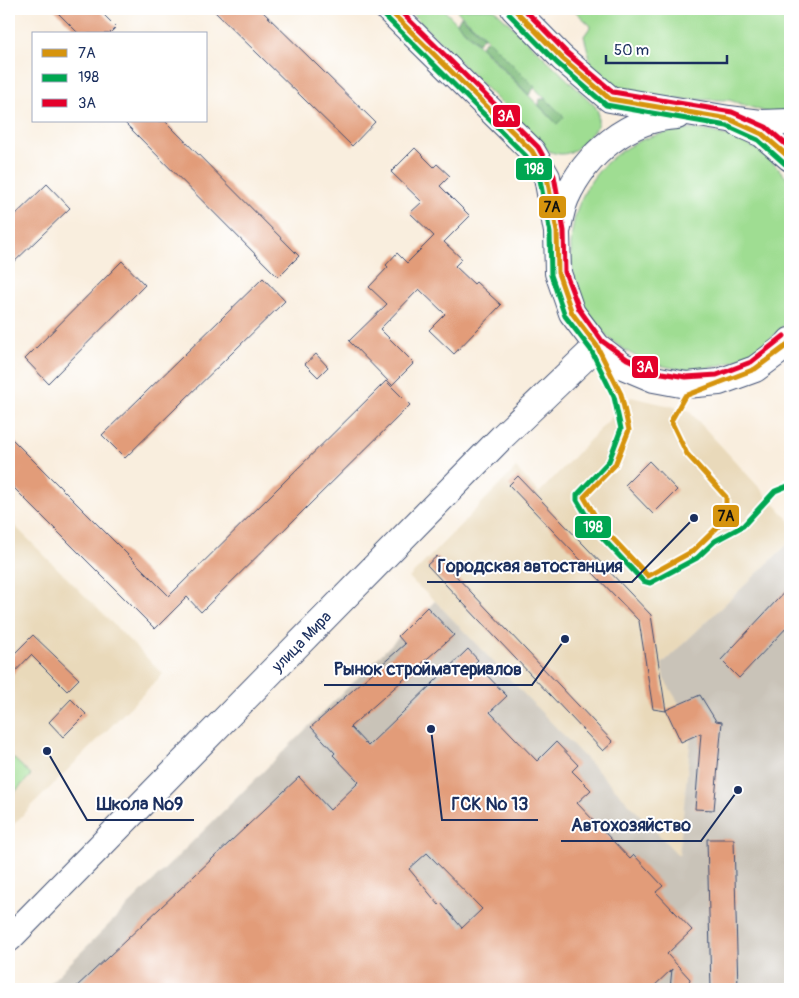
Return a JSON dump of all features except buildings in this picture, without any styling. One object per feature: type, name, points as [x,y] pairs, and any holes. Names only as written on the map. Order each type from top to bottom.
[{"type":"main road","points":[[388,9],[532,151],[547,177],[557,232],[558,273],[563,289],[572,313],[597,346],[623,366],[654,380],[686,385],[719,382],[756,369],[790,341]]},
{"type":"main road","points":[[514,9],[562,58],[610,99],[729,119],[761,123],[790,122]]},
{"type":"main road","points":[[557,232],[566,199],[582,169],[605,144],[634,126],[666,116],[700,114]]},
{"type":"main road","points":[[729,119],[762,134],[790,158]]},
{"type":"main road","name":"улица Мира","points":[[9,939],[502,437],[597,346]]},
{"type":"shaded area","points":[[631,397],[688,410],[790,521],[790,542],[662,664],[692,724],[679,857],[435,601],[409,578],[516,468],[539,493]]},
{"type":"shaded area","points":[[9,520],[163,674],[9,829]]},
{"type":"shaded area","points":[[790,542],[790,989],[44,989],[435,601],[679,856],[692,724],[664,679],[662,664]]},
{"type":"green space","points":[[407,9],[443,9],[557,124],[563,117],[455,9],[494,9],[595,106],[598,112],[598,126],[571,152],[557,154],[549,151]]},
{"type":"green space","points":[[573,9],[759,12],[767,9],[790,9],[790,115],[784,118],[729,100],[634,99],[593,71],[584,36],[591,26]]},
{"type":"green space","points":[[461,16],[484,37],[478,43],[457,23]]},
{"type":"green space","points":[[488,40],[535,87],[529,95],[481,46]]},
{"type":"green space","points":[[540,99],[546,99],[564,117],[557,124],[539,105]]},
{"type":"green space","points":[[694,129],[724,135],[749,145],[770,160],[790,183],[790,316],[767,342],[757,349],[737,360],[705,369],[664,366],[647,361],[617,344],[594,321],[579,293],[572,261],[572,229],[582,198],[599,170],[626,148],[642,140],[667,132]]},
{"type":"green space","points":[[9,754],[31,775],[9,798]]},
{"type":"transit line","name":"7А","points":[[388,9],[532,151],[547,177],[557,232],[558,273],[572,313],[597,346],[621,394],[629,430],[615,465],[584,497],[601,526],[648,576],[693,551],[726,519],[726,497],[687,454],[671,421],[685,396],[755,369],[790,341]]},
{"type":"transit line","name":"3А","points":[[398,9],[538,147],[554,176],[564,231],[565,272],[579,309],[602,341],[627,359],[656,372],[686,377],[717,375],[751,362],[784,336]]},
{"type":"transit line","name":"7А","points":[[514,9],[562,58],[610,99],[729,119],[762,134],[790,158]]},
{"type":"transit line","name":"3А","points":[[524,9],[567,53],[613,92],[732,112],[766,127],[790,148]]},
{"type":"transit line","name":"198","points":[[383,14],[526,156],[540,180],[550,233],[551,275],[565,316],[591,350],[614,397],[621,429],[609,461],[577,495],[577,500],[595,530],[643,581],[650,583],[697,558],[715,541],[743,526],[775,491],[790,485]]},
{"type":"transit line","name":"198","points":[[509,14],[557,63],[606,105],[727,126],[758,140],[785,164]]},
{"type":"place","name":"Городская автостанция","points":[[694,518]]},
{"type":"place","name":"Рынок стройматериалов","points":[[565,639]]},
{"type":"place","name":"ГСК № 13","points":[[431,729]]},
{"type":"place","name":"Школа №9","points":[[47,751]]},
{"type":"place","name":"Автохозяйство","points":[[738,790]]}]
